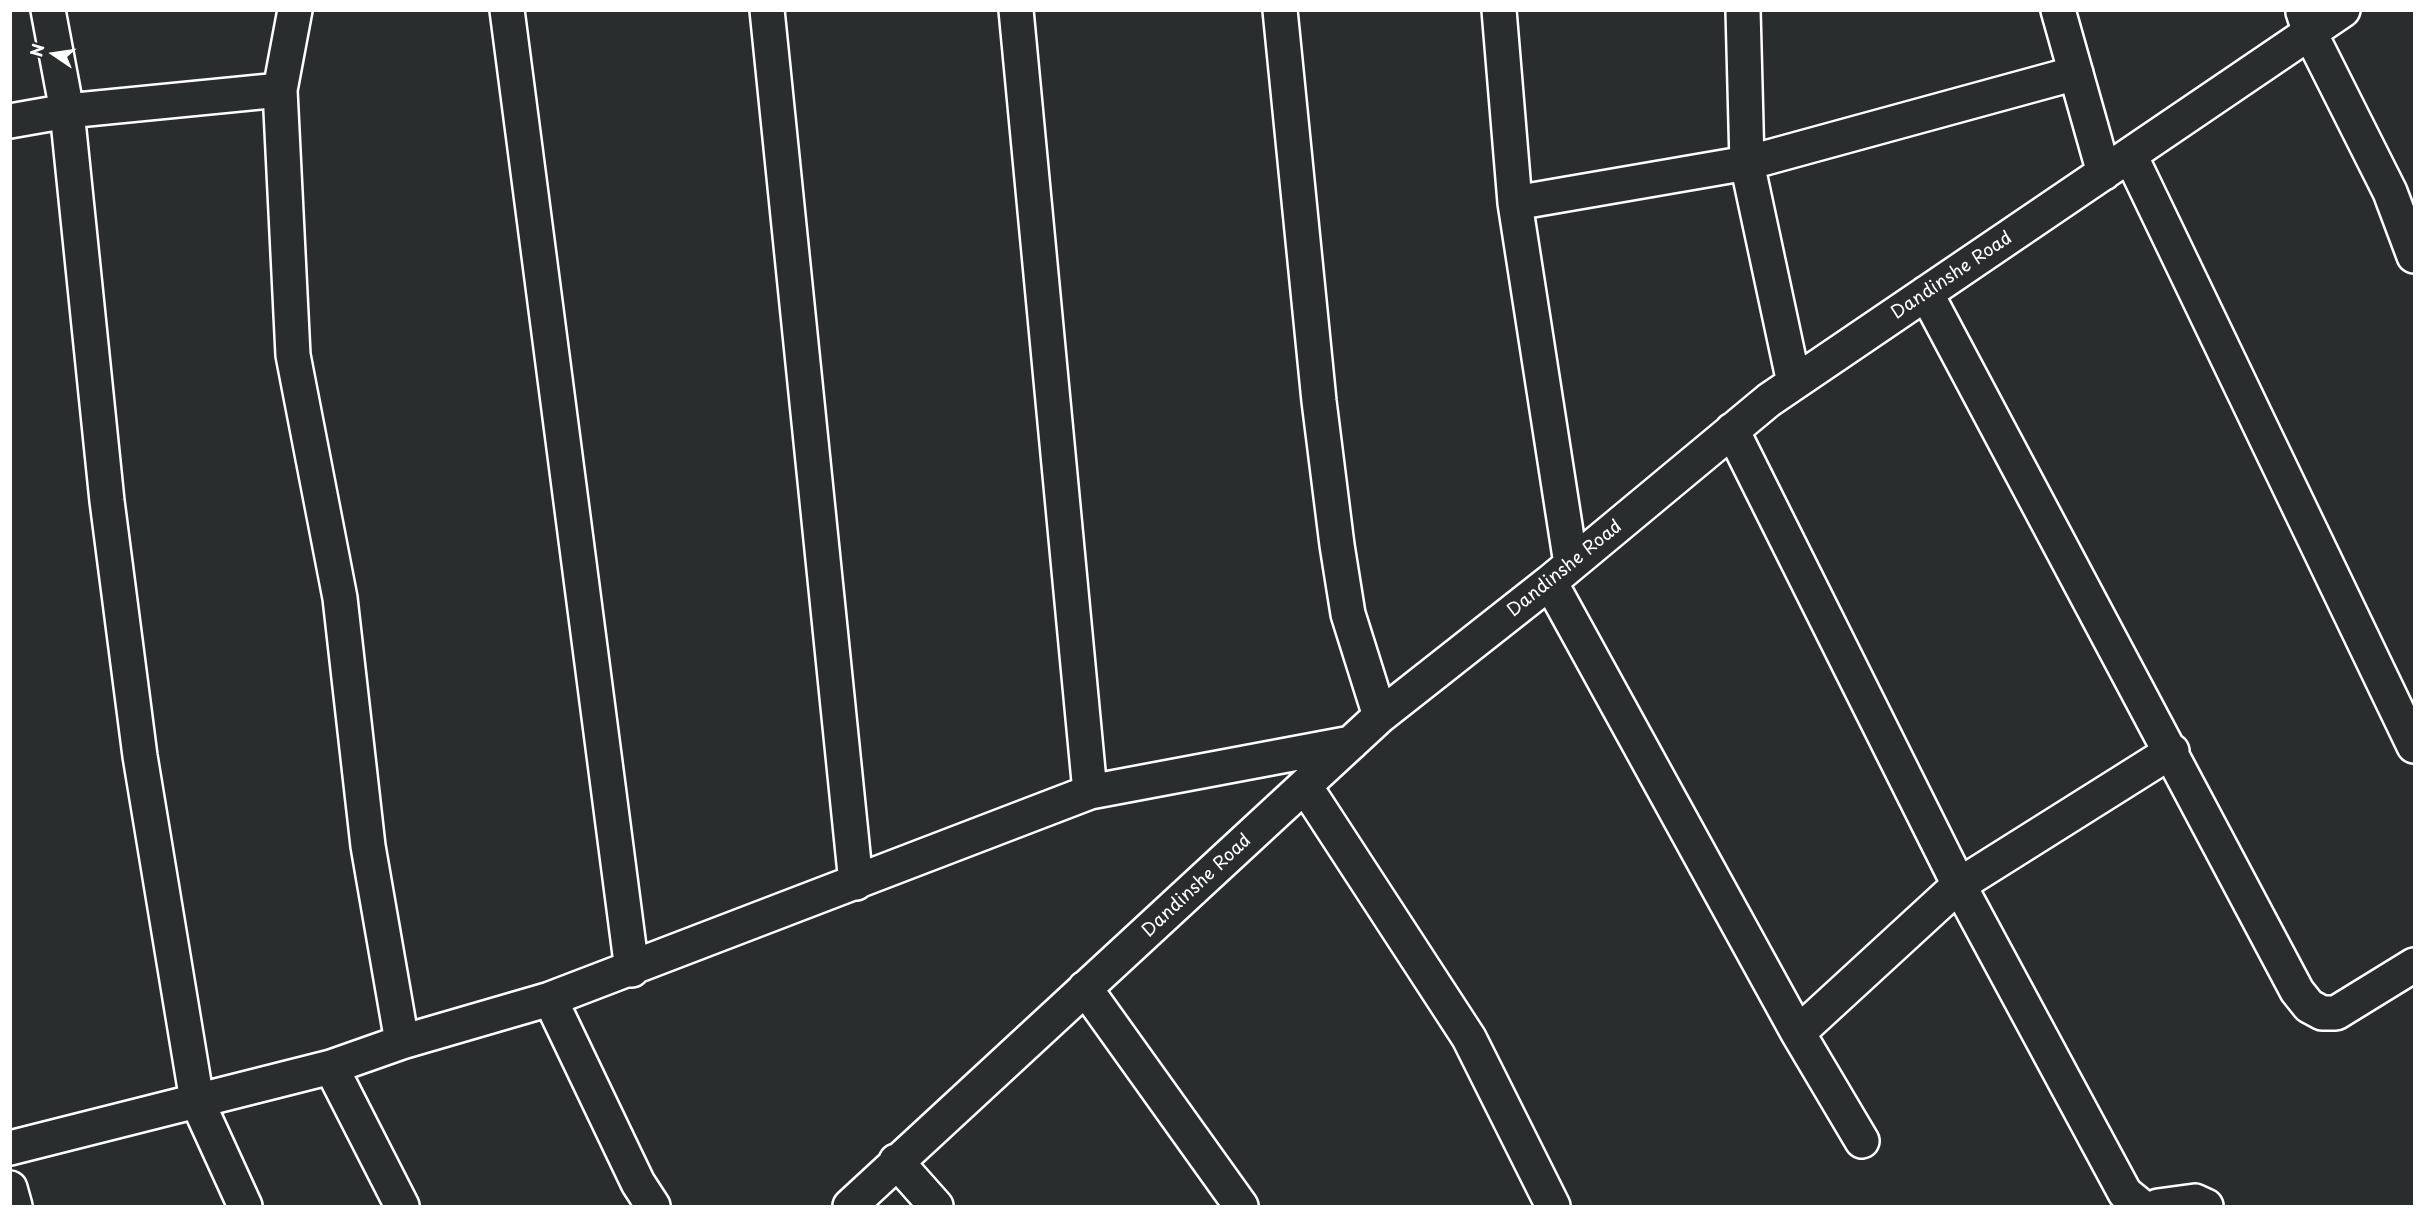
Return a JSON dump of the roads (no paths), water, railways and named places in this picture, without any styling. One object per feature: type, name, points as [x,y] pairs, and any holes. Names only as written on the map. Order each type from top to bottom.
[{"type":"street","points":[[48,10],[67,111],[107,501],[140,756],[197,1101],[245,1206]]},
{"type":"street","points":[[295,10],[280,90],[293,355],[340,598],[368,846],[402,1042]]},
{"type":"street","points":[[507,10],[632,970]]},
{"type":"street","points":[[767,10],[856,883]]},
{"type":"street","points":[[1016,10],[1090,792]]},
{"type":"street","points":[[1280,10],[1319,400],[1337,545],[1348,614],[1380,716]]},
{"type":"street","points":[[1499,10],[1515,202],[1560,573],[1798,1033],[1862,1142]]},
{"type":"street","points":[[1743,10],[1747,163],[1794,383]]},
{"type":"street","points":[[2058,10],[2104,173]]},
{"type":"street","name":"Dandinshe Road","points":[[850,1206],[896,1161],[1380,716],[1560,573],[1732,430],[1794,383],[2130,155],[2306,22],[2343,10]]},
{"type":"street","points":[[2306,22],[2390,192],[2415,256]]},
{"type":"street","points":[[1515,202],[1747,163],[2076,73]]},
{"type":"street","points":[[10,121],[67,111],[280,90]]},
{"type":"street","points":[[2130,155],[2415,746]]},
{"type":"street","points":[[1926,294],[2172,751],[2297,991],[2310,1006],[2322,1013],[2337,1013],[2415,964]]},
{"type":"street","points":[[1732,430],[1959,885],[2125,1193],[2140,1206]]},
{"type":"street","points":[[10,1148],[332,1067],[402,1042],[550,999],[632,970],[1090,792],[1350,743]]},
{"type":"street","points":[[1798,1033],[1959,885],[2172,751]]},
{"type":"street","points":[[1305,786],[1469,1038],[1553,1206]]},
{"type":"street","points":[[1085,988],[1241,1206]]},
{"type":"street","points":[[550,999],[638,1183],[653,1206]]},
{"type":"street","points":[[332,1067],[402,1206]]},
{"type":"street","points":[[896,1161],[936,1206]]},
{"type":"street","points":[[10,1188],[15,1206]]},
{"type":"street","points":[[2158,1206],[2194,1201],[2206,1206]]}]
